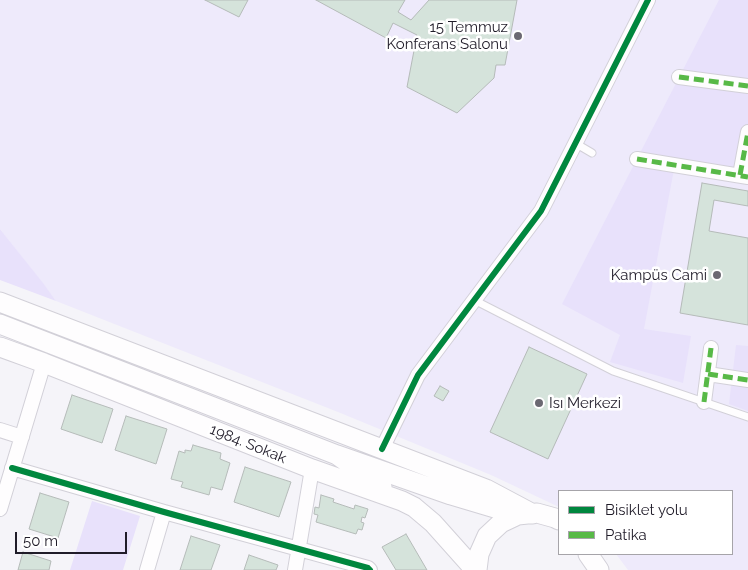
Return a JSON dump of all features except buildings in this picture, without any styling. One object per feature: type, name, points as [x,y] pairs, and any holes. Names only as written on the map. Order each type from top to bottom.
[{"type":"main road","points":[[0,302],[486,489],[525,514]]},
{"type":"main road","points":[[0,324],[337,455],[451,495],[525,514]]},
{"type":"main road","name":"1984. Sokak","points":[[0,347],[414,507],[433,523],[476,570]]},
{"type":"main road","points":[[337,455],[402,502]]},
{"type":"main road","points":[[476,570],[479,554],[487,536],[501,523],[525,514],[537,513],[558,520]]},
{"type":"main road","points":[[587,555],[589,570]]},
{"type":"main road","points":[[588,555],[599,570]]},
{"type":"street","points":[[382,449],[418,375],[541,211],[648,0]]},
{"type":"street","points":[[679,77],[748,86]]},
{"type":"street","points":[[637,159],[744,176],[748,132]]},
{"type":"street","points":[[704,402],[711,348]]},
{"type":"street","points":[[0,509],[44,363]]},
{"type":"street","points":[[708,374],[748,380]]},
{"type":"street","points":[[0,430],[22,437]]},
{"type":"street","points":[[12,468],[164,512],[299,548],[370,570]]},
{"type":"street","points":[[295,570],[312,469]]},
{"type":"street","points":[[147,570],[164,512]]},
{"type":"lane","points":[[575,143],[592,153]]},
{"type":"lane","points":[[474,300],[613,371],[748,417]]},
{"type":"shaded area","points":[[0,0],[748,0],[748,570],[628,570],[617,555],[733,555],[733,490],[558,490],[558,507],[491,475],[338,412],[56,301],[0,229]]},
{"type":"shaded area","points":[[719,0],[748,0],[748,175],[675,164],[644,329],[691,336],[683,383],[610,362],[620,335],[562,304]]},
{"type":"shaded area","points":[[0,229],[43,283],[56,301],[0,280]]},
{"type":"shaded area","points":[[736,345],[748,346],[748,411],[729,404]]},
{"type":"shaded area","points":[[92,501],[140,516],[123,570],[70,570]]},
{"type":"marked path","points":[[679,77],[748,86]]},
{"type":"marked path","points":[[740,175],[748,132]]},
{"type":"marked path","points":[[637,159],[748,177]]},
{"type":"marked path","points":[[704,402],[711,348]]},
{"type":"marked path","points":[[708,374],[748,380]]},
{"type":"cycle path","points":[[382,449],[418,375],[541,211],[648,0]]},
{"type":"cycle path","points":[[12,468],[370,570]]},
{"type":"place","name":"15 Temmuz Konferans Salonu","points":[[518,36]]},
{"type":"place","name":"Kampüs Cami","points":[[717,275]]},
{"type":"place","name":"Isı Merkezi","points":[[539,403]]}]
